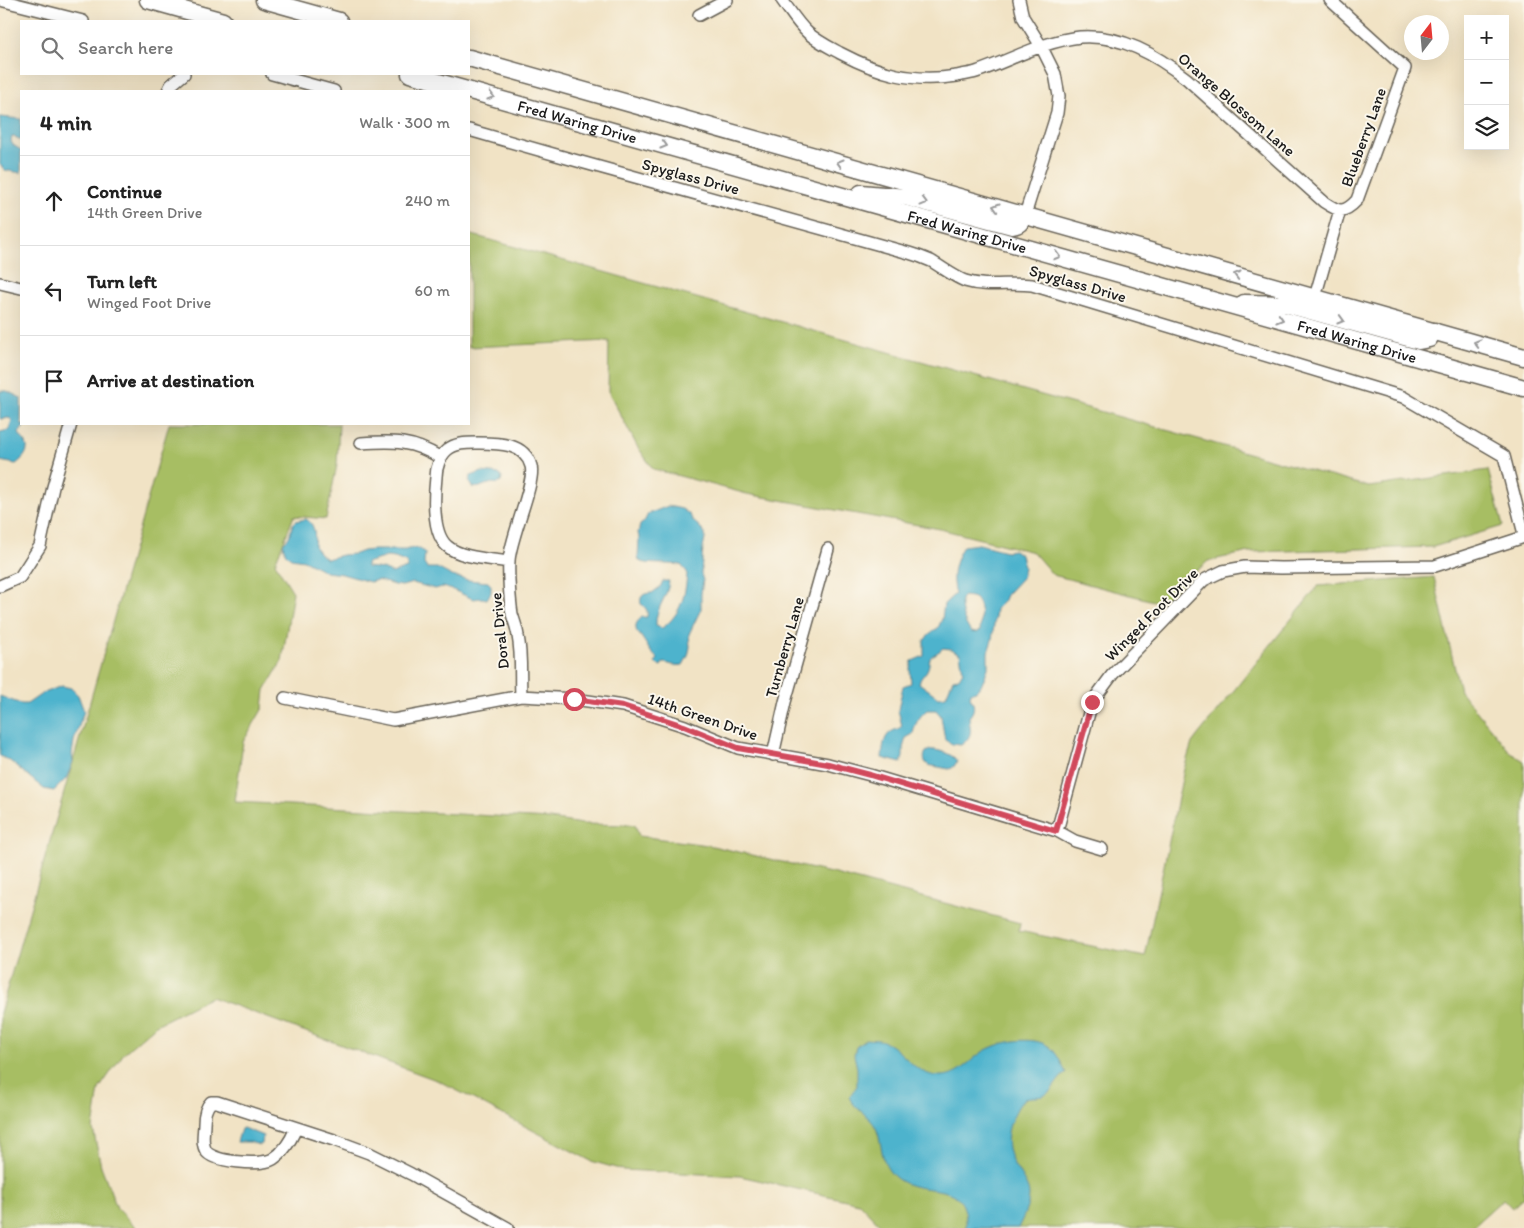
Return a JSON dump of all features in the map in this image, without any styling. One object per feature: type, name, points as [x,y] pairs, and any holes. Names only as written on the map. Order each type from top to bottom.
[{"type":"main road","points":[[148,0],[219,20]]},
{"type":"main road","points":[[264,0],[335,20]]},
{"type":"main road","name":"Fred Waring Drive","points":[[470,58],[1524,356]]},
{"type":"main road","name":"Fred Waring Drive","points":[[414,75],[467,90]]},
{"type":"main road","name":"Fred Waring Drive","points":[[470,91],[1524,388]]},
{"type":"main road","points":[[824,190],[905,197],[1012,226],[1021,223],[1025,215]]},
{"type":"main road","points":[[1225,303],[1285,304],[1419,342],[1429,339],[1434,331]]},
{"type":"street","points":[[0,0],[79,20]]},
{"type":"street","points":[[699,15],[727,0]]},
{"type":"street","name":"Orange Blossom Lane","points":[[782,0],[808,33],[826,46],[870,67],[894,75],[918,79],[949,77],[977,72],[1041,46],[1080,37],[1106,38],[1127,43],[1166,63],[1187,79],[1324,202],[1342,210]]},
{"type":"street","points":[[1019,0],[1023,17],[1055,74],[1059,96],[1057,113],[1025,215]]},
{"type":"street","name":"Blueberry Lane","points":[[1330,0],[1405,68],[1357,200],[1349,208],[1342,210]]},
{"type":"street","points":[[168,90],[180,75]]},
{"type":"street","points":[[276,75],[330,90]]},
{"type":"street","name":"Spyglass Drive","points":[[470,130],[909,253],[930,261],[966,281],[986,285],[1020,283],[1032,285],[1403,397],[1504,456],[1524,536]]},
{"type":"street","points":[[1315,298],[1342,210]]},
{"type":"street","points":[[0,283],[20,288]]},
{"type":"street","points":[[0,586],[20,577],[40,546],[52,487],[71,425]]},
{"type":"street","points":[[361,443],[394,441],[407,443],[428,449],[441,458],[436,470],[435,485],[436,522],[442,542],[458,552],[508,562]]},
{"type":"street","name":"Doral Drive","points":[[441,458],[447,450],[456,445],[464,443],[500,443],[516,448],[524,453],[531,465],[532,472],[508,562],[512,615],[518,634],[520,650],[521,696]]},
{"type":"street","name":"Winged Foot Drive","points":[[1056,831],[1092,702],[1112,675],[1204,580],[1223,571],[1246,567],[1435,566],[1524,536]]},
{"type":"street","name":"Turnberry Lane","points":[[773,755],[785,702],[828,549]]},
{"type":"street","name":"14th Green Drive","points":[[284,698],[394,720],[521,696],[574,699],[623,706],[677,724],[738,748],[828,764],[870,775],[1056,831],[1075,841],[1102,849]]},
{"type":"street","points":[[296,1128],[290,1142],[273,1159],[267,1162],[256,1163],[221,1159],[211,1156],[203,1144],[204,1120],[206,1110],[211,1102],[232,1106],[334,1140],[386,1162],[508,1228]]},
{"type":"green space","points":[[470,234],[1369,487],[1488,470],[1503,526],[1433,547],[1249,552],[1208,561],[1161,603],[1053,575],[1033,552],[940,529],[747,494],[653,469],[637,446],[608,391],[609,341],[470,347]]},
{"type":"green space","points":[[169,425],[339,425],[337,465],[326,519],[294,516],[275,563],[293,592],[282,661],[265,690],[263,708],[243,742],[235,802],[549,819],[582,824],[635,825],[639,836],[708,845],[835,874],[1020,923],[1019,931],[1145,957],[1184,769],[1192,743],[1198,735],[1318,586],[1434,577],[1460,691],[1511,753],[1524,761],[1524,1197],[1512,1208],[1503,1199],[1471,1228],[883,1228],[859,1203],[740,1176],[623,1170],[591,1161],[439,1081],[211,997],[156,1025],[124,1053],[99,1089],[93,1129],[101,1166],[117,1208],[137,1228],[0,1228],[0,1013]]},
{"type":"water","points":[[0,117],[20,119],[20,140],[12,137],[11,141],[13,145],[20,149],[20,173],[5,170],[0,165]]},
{"type":"water","points":[[0,391],[7,391],[20,398],[20,425],[25,425],[19,433],[26,443],[27,449],[23,457],[16,464],[0,461],[0,432],[9,430],[12,420],[9,418],[0,419]]},
{"type":"water","points":[[482,472],[499,474],[502,478],[501,482],[473,487],[469,481],[471,476]]},
{"type":"water","points":[[668,506],[682,509],[690,515],[705,534],[701,574],[703,580],[701,609],[689,634],[690,647],[688,656],[683,665],[677,666],[663,663],[661,666],[656,664],[655,662],[658,659],[650,651],[636,630],[639,620],[642,617],[647,617],[647,611],[641,604],[641,597],[644,594],[652,593],[660,587],[663,581],[669,581],[656,619],[656,626],[662,628],[674,617],[684,596],[687,572],[681,565],[641,562],[638,558],[638,533],[640,525],[648,514]]},
{"type":"water","points":[[306,519],[312,524],[315,535],[314,546],[327,559],[363,551],[420,549],[425,553],[424,564],[427,568],[437,568],[452,576],[468,580],[488,582],[491,585],[491,592],[487,599],[473,599],[442,587],[435,589],[413,583],[402,586],[377,580],[370,582],[342,574],[326,572],[304,560],[291,558],[286,554],[283,545],[296,521]],"holes":[[[387,557],[407,563],[407,568],[392,573],[383,569],[366,566],[366,563]]]},
{"type":"water","points":[[979,544],[1006,551],[1014,550],[1021,555],[1024,567],[1022,578],[996,609],[992,640],[988,652],[988,668],[982,684],[971,693],[970,697],[974,707],[969,717],[970,735],[961,745],[952,744],[945,740],[941,716],[936,710],[927,710],[918,720],[913,734],[906,738],[901,763],[882,758],[886,737],[902,726],[898,710],[903,686],[911,683],[910,669],[912,661],[924,656],[924,641],[929,634],[938,628],[942,619],[944,604],[955,594],[954,569],[957,557],[963,546]],"holes":[[[964,596],[974,598],[979,604],[981,616],[980,631],[976,633],[971,632],[963,616],[961,599]],[[943,648],[951,649],[960,654],[963,671],[959,678],[953,679],[946,696],[938,697],[919,683],[929,666],[931,657]]]},
{"type":"water","points":[[62,686],[71,688],[78,695],[84,711],[74,741],[73,762],[66,779],[54,791],[44,789],[10,761],[0,756],[0,696],[21,704],[27,704],[43,693]]},
{"type":"water","points":[[930,750],[945,753],[957,761],[949,769],[928,765],[924,756]]},
{"type":"water","points":[[866,1039],[885,1042],[923,1072],[939,1076],[957,1072],[981,1053],[1007,1042],[1028,1040],[1046,1045],[1053,1050],[1066,1073],[1045,1095],[1026,1098],[1018,1106],[1008,1131],[1007,1138],[1011,1158],[1029,1192],[1027,1208],[1018,1228],[966,1228],[965,1211],[960,1200],[952,1194],[906,1184],[890,1172],[884,1160],[876,1128],[849,1097],[857,1086],[857,1068],[854,1055],[856,1047]]},
{"type":"water","points":[[243,1128],[263,1136],[262,1144],[237,1142]]},
{"type":"route","points":[[574,699],[623,706],[684,726],[738,748],[828,764],[1056,831],[1092,702]]}]
